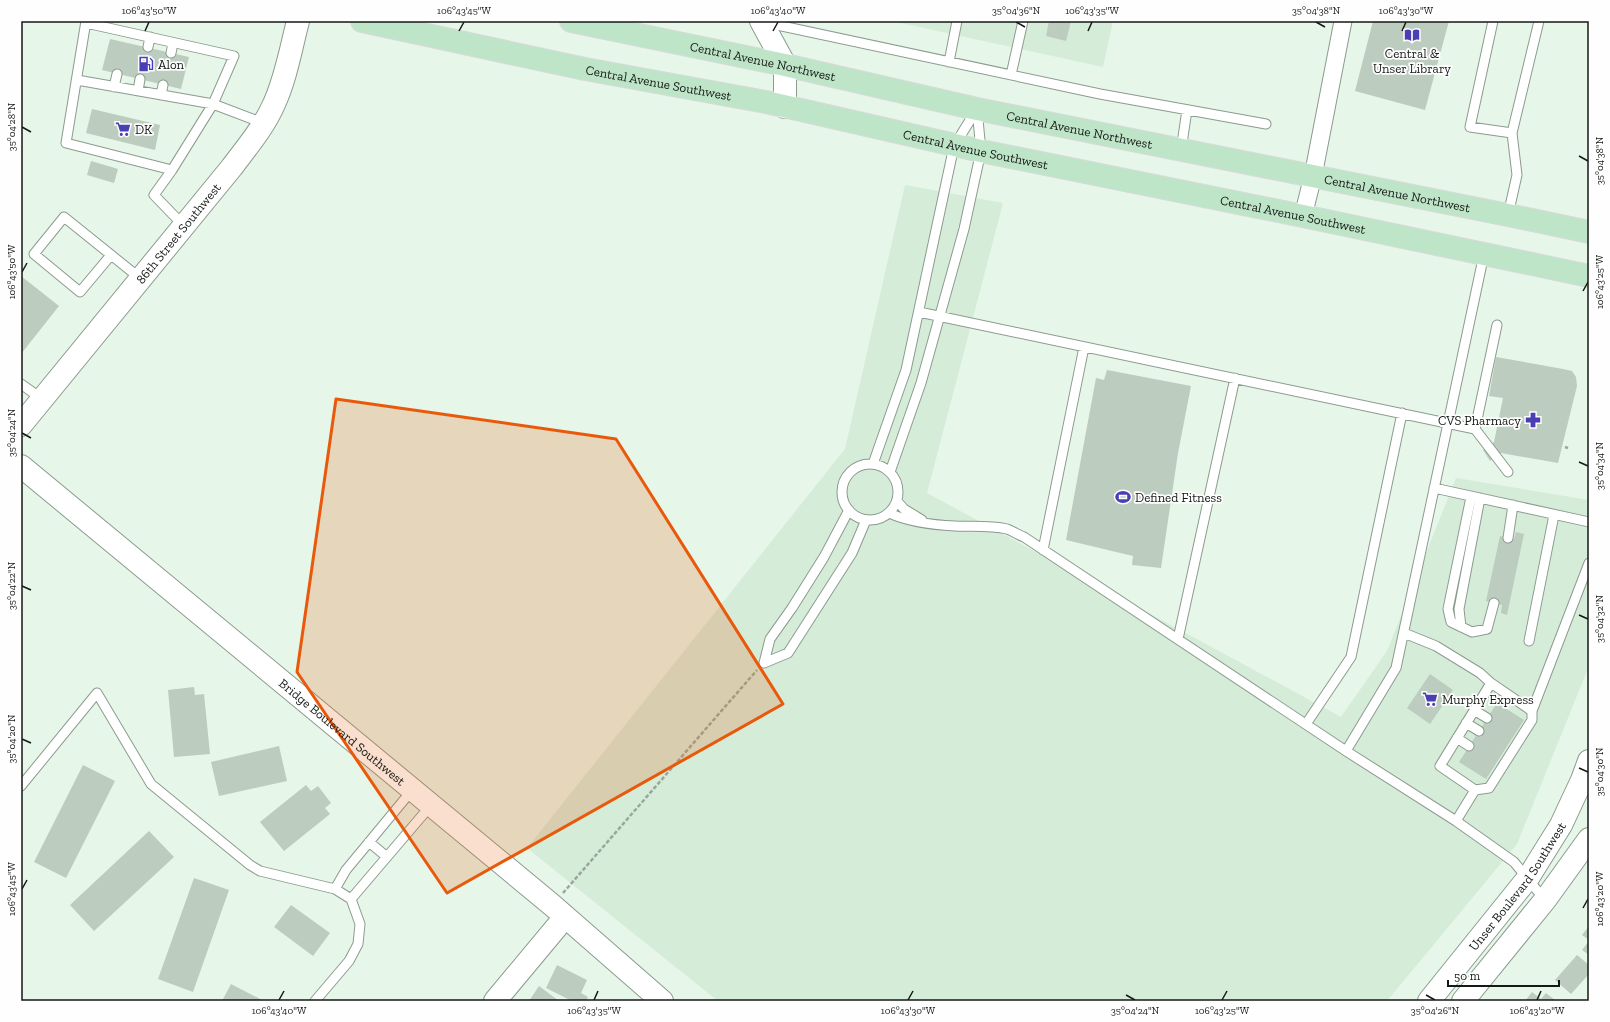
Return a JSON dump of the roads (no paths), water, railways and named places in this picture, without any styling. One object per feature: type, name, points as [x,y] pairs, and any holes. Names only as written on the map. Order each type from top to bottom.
[{"type":"main road","name":"Central Avenue Southwest","points":[[362,21],[585,69],[785,107],[954,146],[1303,216],[1589,276]]},
{"type":"main road","name":"Central Avenue Northwest","points":[[571,21],[785,65],[977,109],[1589,232]]},
{"type":"street","name":"86th Street Southwest","points":[[21,425],[232,167],[263,123],[274,104],[285,74],[298,21]]},
{"type":"street","points":[[761,21],[785,65],[785,107]]},
{"type":"street","points":[[1303,216],[1313,176],[1343,21]]},
{"type":"street","name":"Bridge Boulevard Southwest","points":[[21,466],[432,804],[662,1001]]},
{"type":"street","name":"Unser Boulevard Southwest","points":[[1429,1001],[1528,878],[1561,824],[1582,780],[1589,761]]},
{"type":"street","name":"Unser Boulevard Southwest","points":[[1463,1001],[1545,900],[1589,839]]},
{"type":"street","points":[[495,1001],[558,911]]},
{"type":"lane","points":[[761,21],[1100,94],[1266,124]]},
{"type":"lane","points":[[949,62],[957,21]]},
{"type":"lane","points":[[1011,75],[1023,21]]},
{"type":"lane","points":[[1493,21],[1470,127],[1512,133]]},
{"type":"lane","points":[[1508,215],[1517,175],[1512,133],[1539,21]]},
{"type":"lane","points":[[172,170],[66,143],[86,22],[150,38],[234,56],[213,104],[172,170],[154,194],[184,226]]},
{"type":"lane","points":[[124,42],[126,32]]},
{"type":"lane","points":[[148,47],[150,38]]},
{"type":"lane","points":[[171,53],[173,42]]},
{"type":"lane","points":[[114,87],[117,74]]},
{"type":"lane","points":[[77,80],[213,104],[263,123]]},
{"type":"lane","points":[[138,91],[140,80]]},
{"type":"lane","points":[[161,95],[163,85]]},
{"type":"lane","points":[[874,464],[906,370],[954,146],[977,109]]},
{"type":"lane","points":[[890,472],[921,383],[964,229],[981,151],[977,109]]},
{"type":"lane","points":[[1181,150],[1187,110]]},
{"type":"lane","points":[[110,255],[80,292],[34,254],[64,217],[141,279]]},
{"type":"lane","points":[[1346,751],[1396,668],[1484,254]]},
{"type":"lane","points":[[919,312],[1475,429],[1508,472]]},
{"type":"lane","points":[[1475,429],[1496,325]]},
{"type":"lane","points":[[1043,550],[1084,347]]},
{"type":"lane","points":[[1178,639],[1235,378]]},
{"type":"lane","points":[[21,384],[42,399]]},
{"type":"lane","points":[[1306,724],[1351,657],[1402,413]]},
{"type":"lane","points":[[874,464],[890,472],[898,486],[897,502],[889,513],[878,519],[866,520],[859,518],[849,510],[844,502],[842,493],[844,483],[848,475],[855,468],[874,464]]},
{"type":"lane","points":[[1434,488],[1589,522]]},
{"type":"lane","points":[[1476,497],[1448,609],[1451,622],[1472,632],[1487,629],[1494,603]]},
{"type":"lane","points":[[897,502],[904,509],[926,523]]},
{"type":"lane","points":[[1508,538],[1513,505]]},
{"type":"lane","points":[[849,510],[824,557],[792,608],[770,639],[764,663],[788,653],[852,553],[866,520]]},
{"type":"lane","points":[[889,513],[902,519],[926,523],[955,526],[984,526],[1008,529],[1043,550],[1346,751],[1456,821],[1514,862],[1545,900]]},
{"type":"lane","points":[[1529,641],[1554,514]]},
{"type":"lane","points":[[1491,683],[1440,766],[1475,790],[1489,788],[1509,750],[1532,720],[1532,711],[1589,563]]},
{"type":"lane","points":[[1404,633],[1436,646],[1480,673],[1491,683],[1532,711]]},
{"type":"lane","points":[[21,786],[97,694],[151,784],[250,865],[260,871],[335,889],[351,899],[360,924],[358,944],[349,961],[315,1001]]},
{"type":"lane","points":[[1474,710],[1487,718]]},
{"type":"lane","points":[[1466,723],[1479,731]]},
{"type":"lane","points":[[1457,738],[1469,746]]},
{"type":"lane","points":[[335,889],[346,870],[413,789]]},
{"type":"lane","points":[[1456,821],[1475,790]]},
{"type":"lane","points":[[351,899],[432,804]]},
{"type":"lane","points":[[369,842],[387,857]]},
{"type":"place","name":"Central & Unser Library","points":[[1412,35]]},
{"type":"place","name":"Alon","points":[[146,64]]},
{"type":"place","name":"DK","points":[[123,129]]},
{"type":"place","name":"CVS Pharmacy","points":[[1533,420]]},
{"type":"place","name":"Defined Fitness","points":[[1123,497]]},
{"type":"place","name":"Murphy Express","points":[[1430,699]]}]
